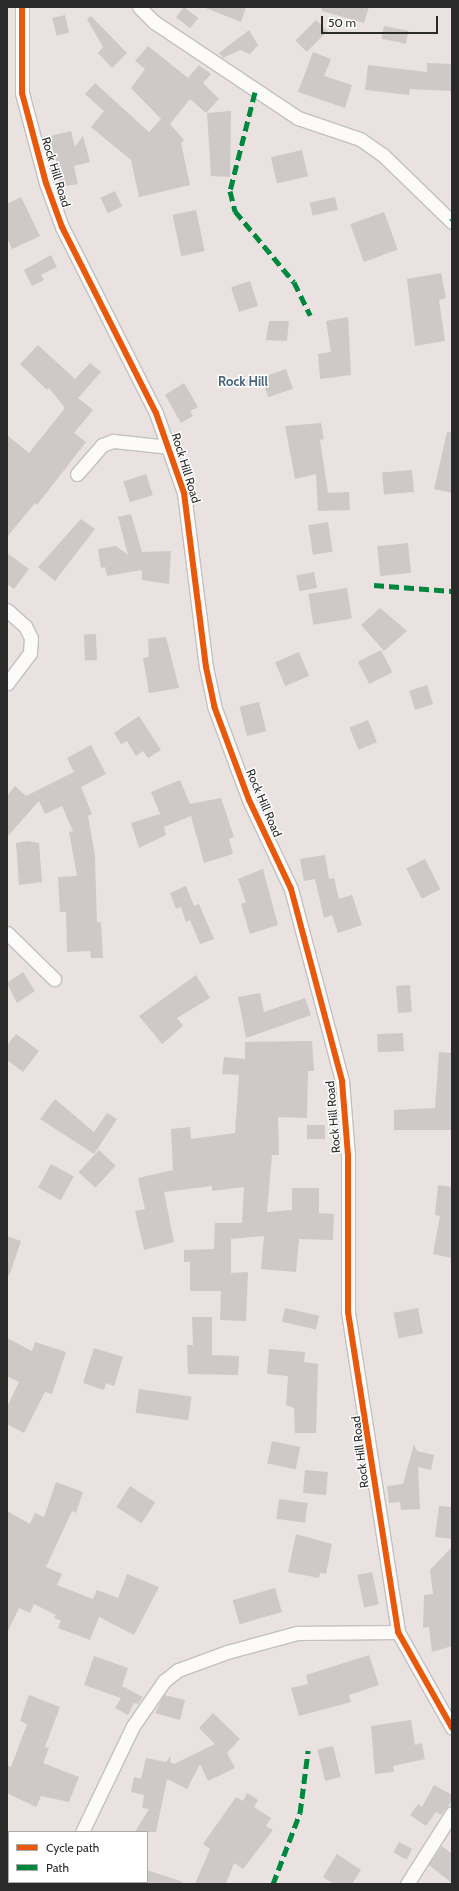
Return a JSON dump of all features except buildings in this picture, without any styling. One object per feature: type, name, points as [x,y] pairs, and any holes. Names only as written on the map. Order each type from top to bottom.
[{"type":"street","name":"Rock Hill Road","points":[[22,7],[22,93],[46,183],[62,227],[131,362],[169,447],[184,493],[206,668],[214,706],[249,800],[291,889],[342,1081],[348,1156],[348,1312],[398,1632]]},
{"type":"street","points":[[139,7],[154,22],[298,118],[360,139],[383,154],[452,222]]},
{"type":"street","points":[[77,474],[102,445],[113,441],[169,447]]},
{"type":"street","points":[[7,610],[25,626],[31,638],[30,653],[7,683]]},
{"type":"street","points":[[7,933],[54,979]]},
{"type":"street","points":[[82,1831],[133,1726],[164,1681],[178,1670],[227,1652],[297,1633],[398,1632],[452,1728]]},
{"type":"street","points":[[407,1884],[452,1814]]},
{"type":"marked path","points":[[255,92],[230,191],[235,211],[294,282],[310,315]]},
{"type":"marked path","points":[[374,585],[452,591]]},
{"type":"marked path","points":[[273,1884],[300,1813],[308,1751]]},
{"type":"cycle path","points":[[22,7],[22,93],[46,183],[62,227],[156,413],[184,493],[206,667],[214,706],[249,800],[291,889],[342,1081],[348,1156],[348,1312],[398,1632],[452,1728]]},
{"type":"district","name":"Rock Hill","points":[[243,381]]}]
